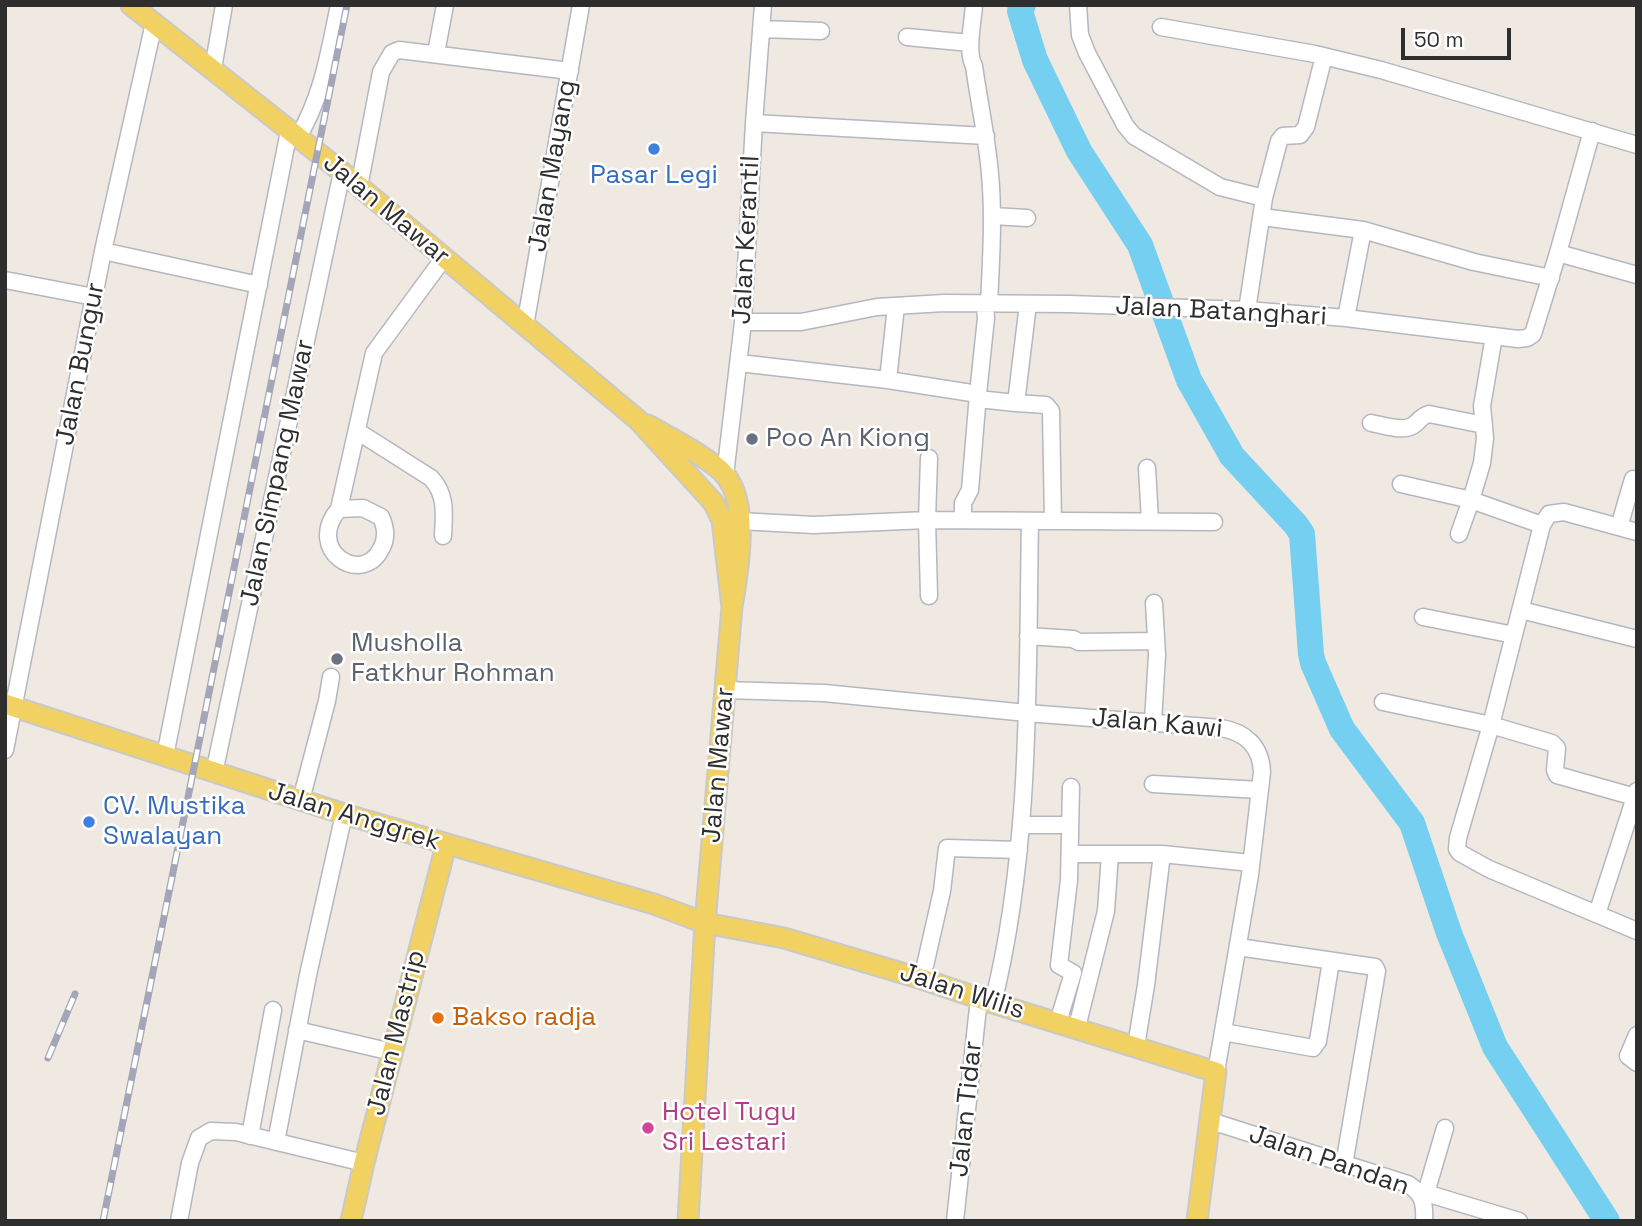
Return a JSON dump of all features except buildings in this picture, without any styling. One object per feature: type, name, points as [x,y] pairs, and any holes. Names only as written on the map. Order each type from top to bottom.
[{"type":"main road","name":"Jalan Mawar","points":[[131,5],[342,172],[638,420],[713,502],[722,520],[732,607]]},
{"type":"main road","name":"Jalan Mawar","points":[[638,420],[667,435],[725,475],[733,491],[739,521],[738,573],[732,607],[705,923],[688,1221]]},
{"type":"main road","name":"Jalan Anggrek","points":[[9,705],[344,814],[654,904],[705,923]]},
{"type":"main road","name":"Jalan Mastrip","points":[[351,1221],[446,845]]},
{"type":"main road","name":"Jalan Wilis","points":[[705,923],[784,938],[1216,1072]]},
{"type":"main road","points":[[1197,1221],[1216,1072]]},
{"type":"street","points":[[213,69],[224,5]]},
{"type":"street","points":[[165,756],[259,285],[293,134],[312,113],[328,58],[339,5]]},
{"type":"street","points":[[436,53],[445,5]]},
{"type":"street","name":"Jalan Mayang","points":[[525,326],[581,5]]},
{"type":"street","name":"Jalan Kerantil","points":[[725,475],[743,322],[763,5]]},
{"type":"street","points":[[963,520],[963,503],[970,490],[986,318],[992,216],[986,136],[974,66],[971,62],[974,5]]},
{"type":"street","points":[[1078,5],[1080,35],[1087,53],[1134,136],[1220,187],[1264,198]]},
{"type":"street","name":"Jalan Bungur","points":[[5,750],[9,705],[103,251],[154,23]]},
{"type":"street","points":[[1161,27],[1381,70],[1637,145]]},
{"type":"street","points":[[761,29],[821,31]]},
{"type":"street","points":[[907,37],[970,43]]},
{"type":"street","points":[[359,187],[381,72],[392,53],[399,50],[436,53],[570,71]]},
{"type":"street","points":[[1247,310],[1264,198],[1279,141],[1283,136],[1300,135],[1306,127],[1324,57]]},
{"type":"street","points":[[754,123],[986,136]]},
{"type":"street","name":"Jalan Batanghari","points":[[743,322],[801,322],[841,316],[877,306],[944,303],[1204,307],[1346,318],[1527,338],[1533,334],[1551,278],[1592,131]]},
{"type":"street","name":"Jalan Simpang Mawar","points":[[214,773],[342,172]]},
{"type":"street","points":[[992,216],[1027,218]]},
{"type":"street","points":[[1262,217],[1363,230],[1474,262],[1551,278]]},
{"type":"street","points":[[1346,318],[1363,230]]},
{"type":"street","points":[[103,251],[259,285]]},
{"type":"street","points":[[1558,253],[1637,275]]},
{"type":"street","points":[[340,509],[374,353],[443,259]]},
{"type":"street","points":[[5,280],[94,297]]},
{"type":"street","points":[[1016,403],[1028,304]]},
{"type":"street","points":[[888,380],[896,306]]},
{"type":"street","points":[[1459,534],[1482,463],[1485,438],[1482,405],[1494,336]]},
{"type":"street","points":[[738,363],[888,380],[978,397],[1046,405],[1051,411],[1053,521]]},
{"type":"street","points":[[1371,423],[1405,429],[1429,414],[1484,425]]},
{"type":"street","points":[[357,431],[431,478],[439,487],[445,507],[443,536]]},
{"type":"street","points":[[929,458],[929,596]]},
{"type":"street","points":[[1147,468],[1150,522]]},
{"type":"street","points":[[1619,527],[1633,479]]},
{"type":"street","points":[[1401,484],[1471,500],[1542,525]]},
{"type":"street","points":[[1637,532],[1563,512],[1549,514],[1542,525],[1457,849],[1489,869],[1637,931]]},
{"type":"street","points":[[739,521],[814,525],[927,520],[1214,522]]},
{"type":"street","name":"Jalan Tidar","points":[[955,1221],[986,1000],[1005,953],[1019,850],[1027,713],[1030,521]]},
{"type":"street","points":[[1153,722],[1156,641],[1154,603]]},
{"type":"street","points":[[1521,610],[1637,639]]},
{"type":"street","points":[[1423,617],[1514,635]]},
{"type":"street","points":[[1028,636],[1073,639],[1079,642],[1156,641]]},
{"type":"street","points":[[301,800],[331,677]]},
{"type":"street","name":"Jalan Kawi","points":[[725,690],[824,693],[1221,728],[1234,730],[1245,736],[1261,760],[1260,790],[1238,947],[1216,1072]]},
{"type":"street","points":[[1383,702],[1491,725],[1552,743],[1557,748],[1557,775],[1636,794],[1632,821],[1597,914]]},
{"type":"street","points":[[1153,784],[1260,790]]},
{"type":"street","points":[[1067,1025],[1073,973],[1059,965],[1069,854],[1071,787]]},
{"type":"street","points":[[276,1142],[297,1030],[344,814]]},
{"type":"street","points":[[1021,825],[1070,825]]},
{"type":"street","points":[[922,979],[942,891],[947,848],[1019,850]]},
{"type":"street","points":[[1069,854],[1161,855],[1251,863]]},
{"type":"street","points":[[1067,1025],[1107,911],[1110,855]]},
{"type":"street","points":[[1136,1046],[1148,973],[1161,855]]},
{"type":"street","points":[[1238,947],[1375,967],[1377,971],[1344,1165]]},
{"type":"street","points":[[1223,1032],[1313,1048],[1318,1041],[1331,961]]},
{"type":"street","points":[[250,1136],[273,1010]]},
{"type":"street","points":[[297,1030],[392,1052]]},
{"type":"street","points":[[1637,1035],[1628,1056],[1637,1063]]},
{"type":"street","name":"Jalan Pandan","points":[[1211,1121],[1408,1184],[1422,1192],[1424,1221]]},
{"type":"street","points":[[1445,1128],[1422,1192],[1519,1221]]},
{"type":"street","points":[[179,1221],[190,1163],[200,1138],[211,1131],[236,1132],[364,1163]]},
{"type":"waterway","points":[[1023,5],[1020,11],[1035,60],[1079,151],[1140,245],[1189,380],[1232,456],[1302,534],[1311,654],[1342,729],[1412,823],[1449,933],[1495,1047],[1607,1221]]},
{"type":"railway","points":[[103,1221],[347,5]]},
{"type":"railway","points":[[48,1058],[75,994]]},
{"type":"place","name":"Pasar Legi","points":[[654,149]]},
{"type":"place","name":"Poo An Kiong","points":[[752,439]]},
{"type":"place","name":"Musholla Fatkhur Rohman","points":[[337,659]]},
{"type":"place","name":"CV. Mustika Swalayan","points":[[89,822]]},
{"type":"place","name":"Bakso radja","points":[[438,1018]]},
{"type":"place","name":"Hotel Tugu Sri Lestari","points":[[648,1128]]}]
